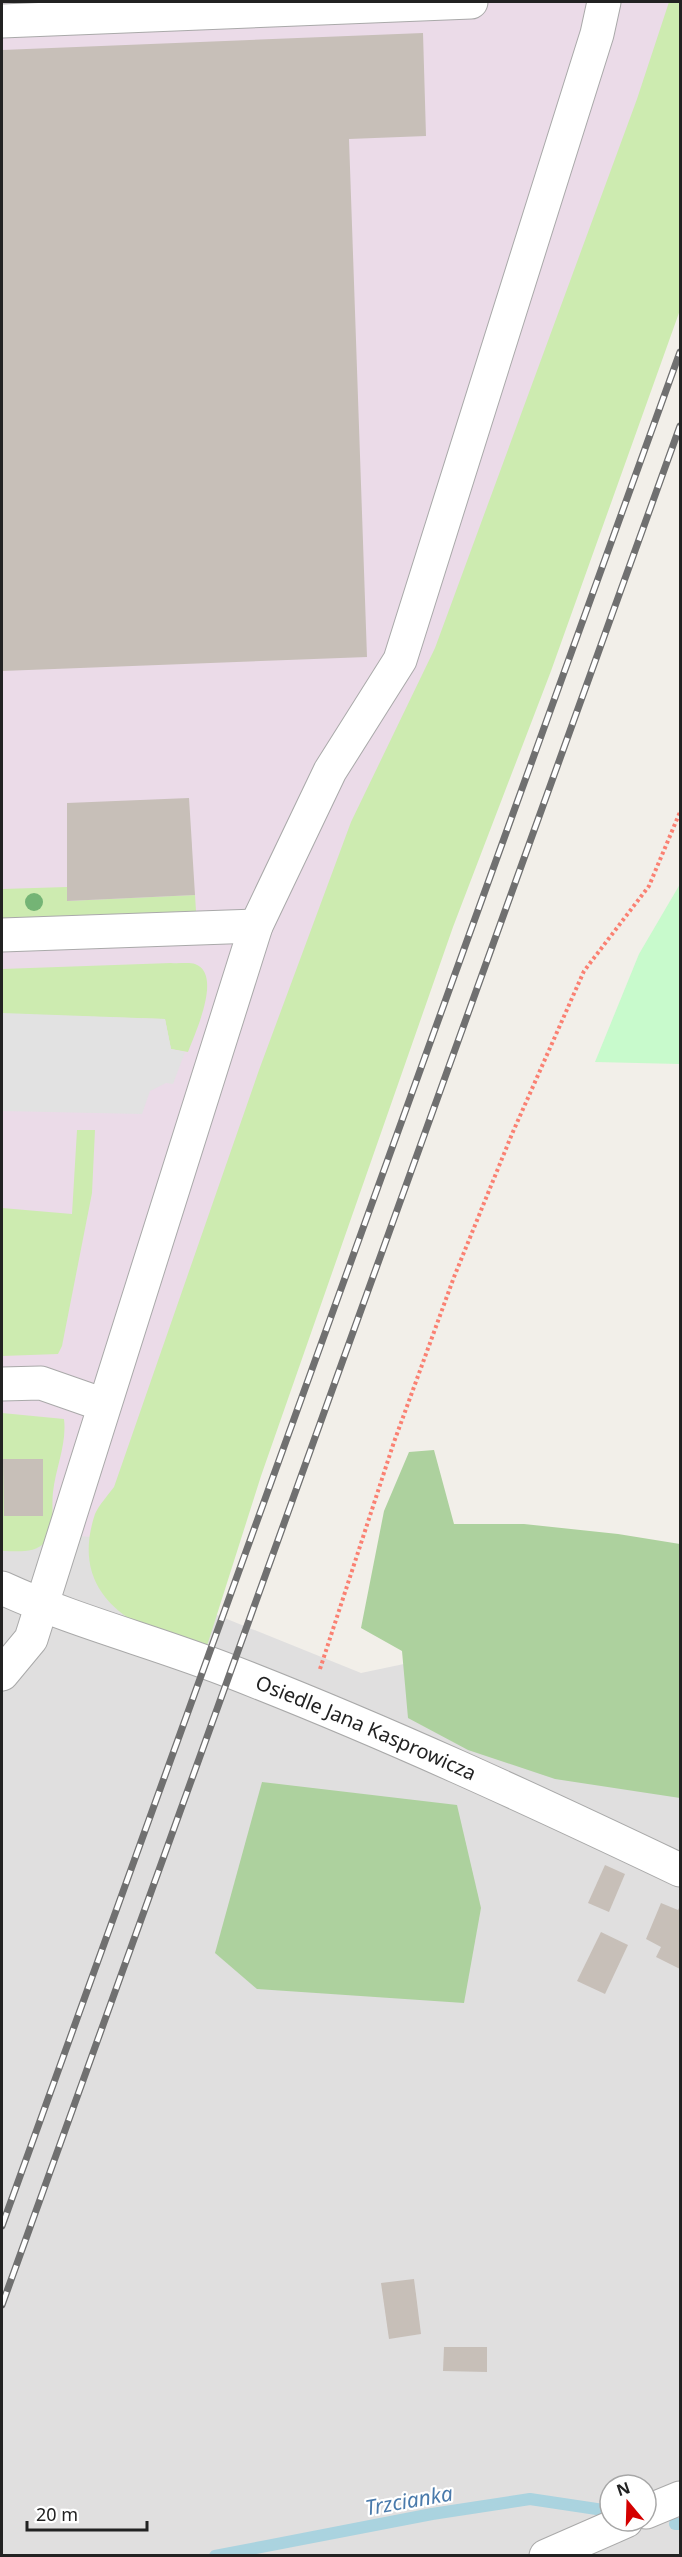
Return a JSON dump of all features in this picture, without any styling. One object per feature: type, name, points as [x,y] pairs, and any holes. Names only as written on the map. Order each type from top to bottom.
[{"type":"street","points":[[2,21],[471,2]]},
{"type":"street","points":[[2,1674],[31,1639],[256,926],[330,771],[400,660],[597,34],[604,2]]},
{"type":"street","points":[[2,935],[256,926]]},
{"type":"street","points":[[2,1384],[41,1383],[104,1405]]},
{"type":"street","name":"Osiedle Jana Kasprowicza","points":[[2,1587],[42,1606],[230,1671],[536,1801],[681,1870]]},
{"type":"street","points":[[658,2507],[681,2498]]},
{"type":"street","points":[[546,2556],[599,2533]]},
{"type":"path","points":[[309,1704],[394,1442],[454,1277],[512,1134],[584,971],[649,886],[681,812]]},
{"type":"shaded area","points":[[2,2],[680,2],[165,1594],[361,1673],[680,1606],[680,2555],[2,2556]]},
{"type":"shaded area","points":[[2,2],[680,2],[124,1540],[2,1529]]},
{"type":"shaded area","points":[[2,1013],[165,1019],[171,1049],[185,1052],[173,1084],[166,1083],[150,1091],[142,1114],[2,1111]]},
{"type":"green space","points":[[669,2],[680,2],[680,310],[551,671],[453,927],[261,1476],[206,1649],[141,1626],[112,1605],[102,1593],[90,1565],[90,1532],[95,1514],[114,1487],[259,1070],[351,822],[435,648],[637,99]]},
{"type":"green space","points":[[680,884],[680,1064],[595,1062],[639,954]]},
{"type":"green space","points":[[67,887],[67,901],[195,895],[196,911],[2,918],[2,889]]},
{"type":"green space","points":[[195,964],[203,970],[207,979],[205,1005],[188,1052],[171,1049],[165,1019],[2,1014],[2,969]]},
{"type":"green space","points":[[77,1130],[95,1130],[92,1193],[62,1346],[58,1354],[2,1356],[2,1208],[72,1214]]},
{"type":"green space","points":[[2,1413],[64,1419],[63,1446],[54,1483],[51,1531],[41,1546],[31,1550],[2,1551]]},
{"type":"green space","points":[[434,1450],[454,1524],[524,1524],[618,1534],[680,1544],[680,1798],[555,1779],[468,1750],[408,1718],[402,1651],[361,1628],[384,1511],[409,1452]]},
{"type":"green space","points":[[262,1782],[457,1805],[481,1908],[464,2003],[257,1989],[215,1953]]},
{"type":"building","points":[[423,33],[426,136],[349,139],[367,657],[2,671],[2,50]]},
{"type":"building","points":[[189,798],[195,895],[67,901],[67,803]]},
{"type":"building","points":[[3,1459],[43,1459],[43,1516],[4,1516]]},
{"type":"building","points":[[605,1865],[625,1874],[609,1912],[588,1903]]},
{"type":"building","points":[[661,1903],[678,1910],[680,1906],[680,1969],[656,1957],[661,1947],[646,1939]]},
{"type":"building","points":[[601,1932],[628,1945],[605,1994],[577,1981]]},
{"type":"building","points":[[414,2279],[421,2334],[389,2339],[381,2283]]},
{"type":"building","points":[[444,2347],[487,2347],[487,2372],[443,2371]]},
{"type":"waterway","name":"Trzcianka","points":[[215,2556],[432,2514],[530,2499],[598,2509]]},
{"type":"waterway","name":"Trzcianka","points":[[675,2524],[680,2524]]},
{"type":"railway","points":[[2,2226],[680,352]]},
{"type":"railway","points":[[2,2305],[680,426]]}]
